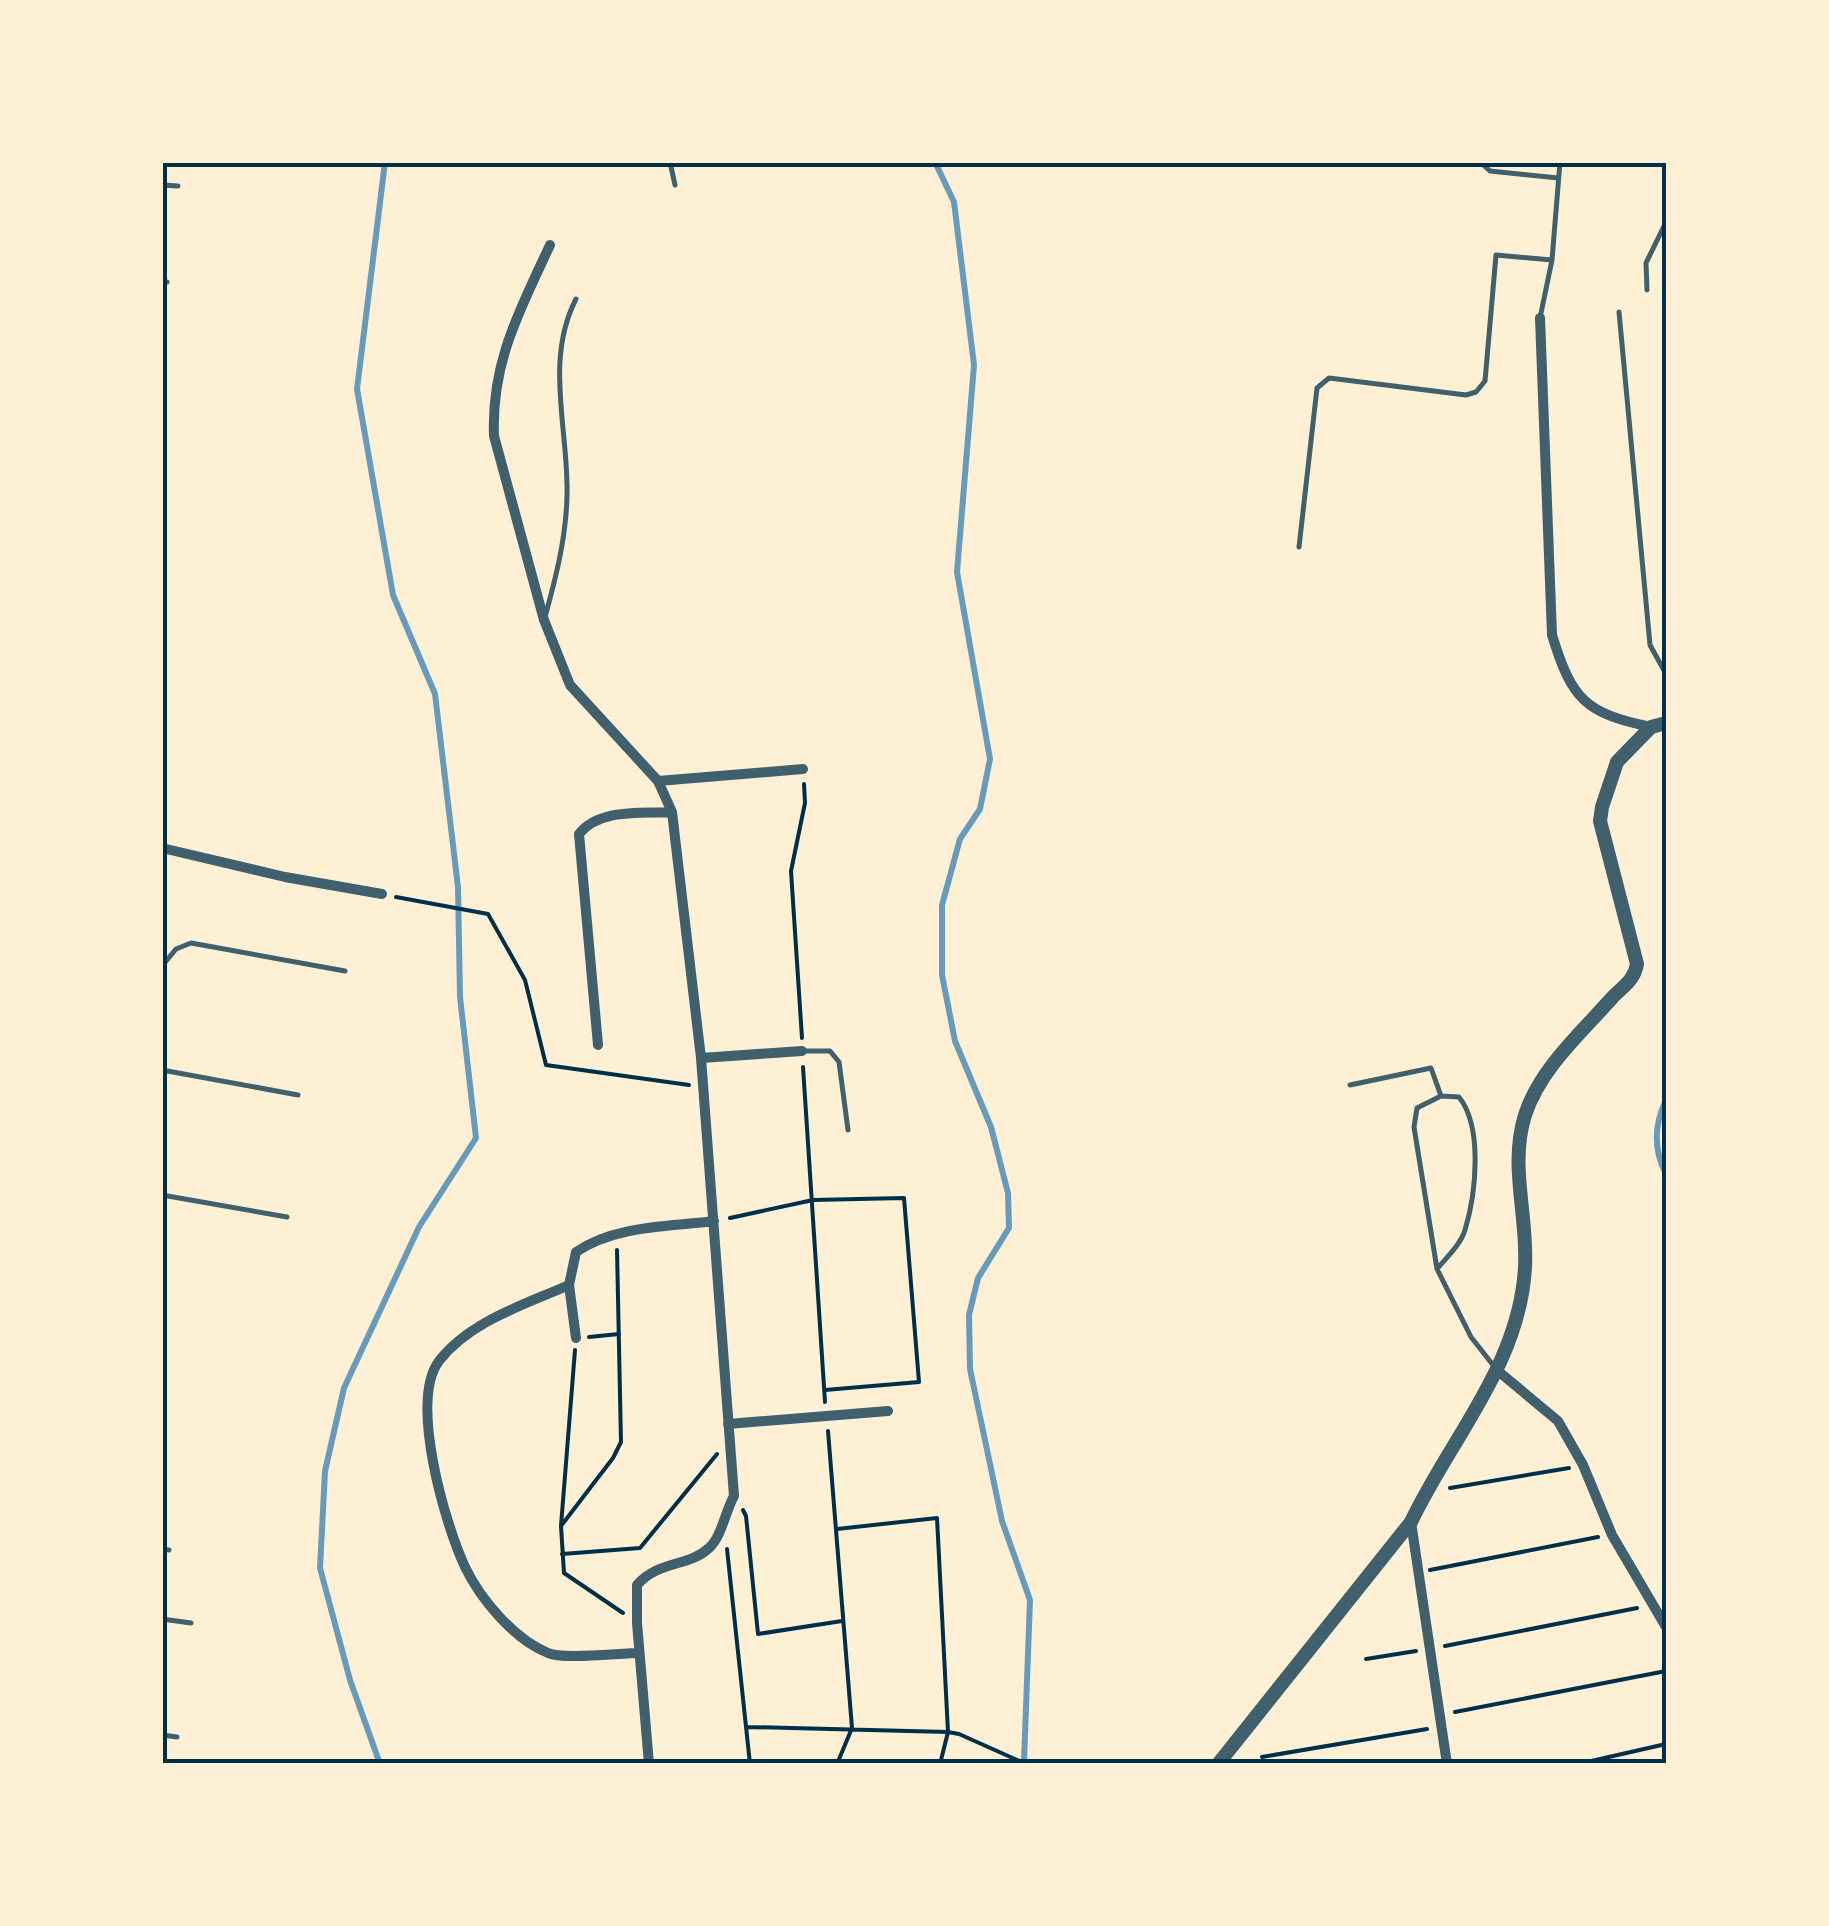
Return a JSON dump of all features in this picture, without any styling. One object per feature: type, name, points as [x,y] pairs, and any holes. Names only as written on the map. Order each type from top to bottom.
[{"type":"street","points":[[550,245],[504,345],[493,409],[494,436],[544,620],[570,685],[658,782],[672,812],[701,1058],[734,1496],[717,1540],[705,1552],[649,1571],[637,1585],[649,1764]]},
{"type":"street","points":[[1540,318],[1552,635],[1563,670],[1583,699],[1606,718],[1651,728]]},
{"type":"street","points":[[1218,1764],[1412,1522],[1425,1493],[1498,1371],[1514,1332],[1526,1266],[1516,1160],[1526,1114],[1542,1078],[1635,977],[1637,964],[1600,821],[1610,774],[1616,762],[1651,728],[1666,723]]},
{"type":"street","points":[[658,782],[803,769]]},
{"type":"street","points":[[598,1045],[579,834],[587,823],[600,818],[672,812]]},
{"type":"street","points":[[162,848],[285,877],[382,894]]},
{"type":"street","points":[[701,1058],[802,1051]]},
{"type":"street","points":[[576,1338],[570,1286],[576,1252],[593,1240],[617,1233],[714,1221]]},
{"type":"street","points":[[570,1286],[493,1318],[463,1337],[437,1364],[426,1396],[430,1444],[444,1506],[465,1567],[515,1632],[551,1655],[639,1652]]},
{"type":"street","points":[[1498,1371],[1558,1421],[1583,1465],[1612,1534],[1666,1627]]},
{"type":"street","points":[[728,1424],[888,1410]]},
{"type":"street","points":[[1412,1522],[1447,1764]]},
{"type":"lane","points":[[670,162],[676,186]]},
{"type":"lane","points":[[1480,162],[1490,171],[1558,178]]},
{"type":"lane","points":[[1540,318],[1552,260],[1560,162]]},
{"type":"lane","points":[[162,184],[178,186]]},
{"type":"lane","points":[[1648,290],[1646,263],[1666,222]]},
{"type":"lane","points":[[1300,547],[1317,388],[1330,378],[1466,395],[1476,392],[1485,381],[1496,255],[1552,260]]},
{"type":"lane","points":[[544,620],[560,564],[568,495],[559,412],[560,369],[567,316],[576,300]]},
{"type":"lane","points":[[1619,312],[1650,645],[1666,674]]},
{"type":"lane","points":[[162,966],[176,948],[191,943],[345,971]]},
{"type":"lane","points":[[802,1051],[830,1052],[839,1062],[848,1130]]},
{"type":"lane","points":[[1350,1084],[1431,1068],[1440,1096]]},
{"type":"lane","points":[[162,1070],[298,1095]]},
{"type":"lane","points":[[1437,1269],[1464,1234],[1475,1164],[1470,1112],[1460,1097],[1440,1096],[1417,1108],[1414,1127],[1437,1269],[1471,1337],[1498,1371]]},
{"type":"lane","points":[[162,1195],[287,1217]]},
{"type":"lane","points":[[162,1619],[191,1623]]},
{"type":"lane","points":[[162,1735],[176,1738]]},
{"type":"path","points":[[802,1026],[791,871],[805,803],[803,769]]},
{"type":"path","points":[[382,894],[488,914],[525,980],[546,1065],[702,1088]]},
{"type":"path","points":[[714,1221],[813,1200],[904,1198],[919,1382],[824,1390],[813,1200],[802,1051]]},
{"type":"path","points":[[561,1526],[621,1442],[617,1233]]},
{"type":"path","points":[[619,1334],[576,1338],[562,1554],[564,1573],[637,1622]]},
{"type":"path","points":[[826,1414],[852,1728],[836,1764]]},
{"type":"path","points":[[562,1554],[640,1548],[728,1440]]},
{"type":"path","points":[[1425,1493],[1583,1465]]},
{"type":"path","points":[[734,1496],[746,1516],[758,1634],[842,1622]]},
{"type":"path","points":[[724,1516],[750,1764]]},
{"type":"path","points":[[837,1529],[937,1518],[948,1732],[940,1764]]},
{"type":"path","points":[[1419,1572],[1612,1534]]},
{"type":"path","points":[[1366,1659],[1656,1604]]},
{"type":"path","points":[[1262,1757],[1666,1672]]},
{"type":"path","points":[[747,1727],[948,1732],[1026,1764]]},
{"type":"path","points":[[1578,1764],[1666,1744]]},
{"type":"path","points":[[1613,1756],[1615,1764]]},
{"type":"waterway","points":[[380,1764],[350,1680],[320,1568],[325,1471],[344,1388],[419,1227],[476,1138],[460,997],[458,887],[435,694],[393,595],[357,389],[385,162]]},
{"type":"waterway","points":[[935,162],[954,202],[974,365],[957,572],[990,759],[980,809],[960,839],[942,905],[942,975],[955,1041],[991,1127],[1008,1193],[1009,1228],[978,1278],[969,1315],[970,1369],[1002,1521],[1030,1600],[1024,1761]]},
{"type":"waterway","points":[[1666,1100],[1657,1137],[1666,1174]]},
{"type":"waterway","points":[[1666,1395],[1666,1417]]}]
